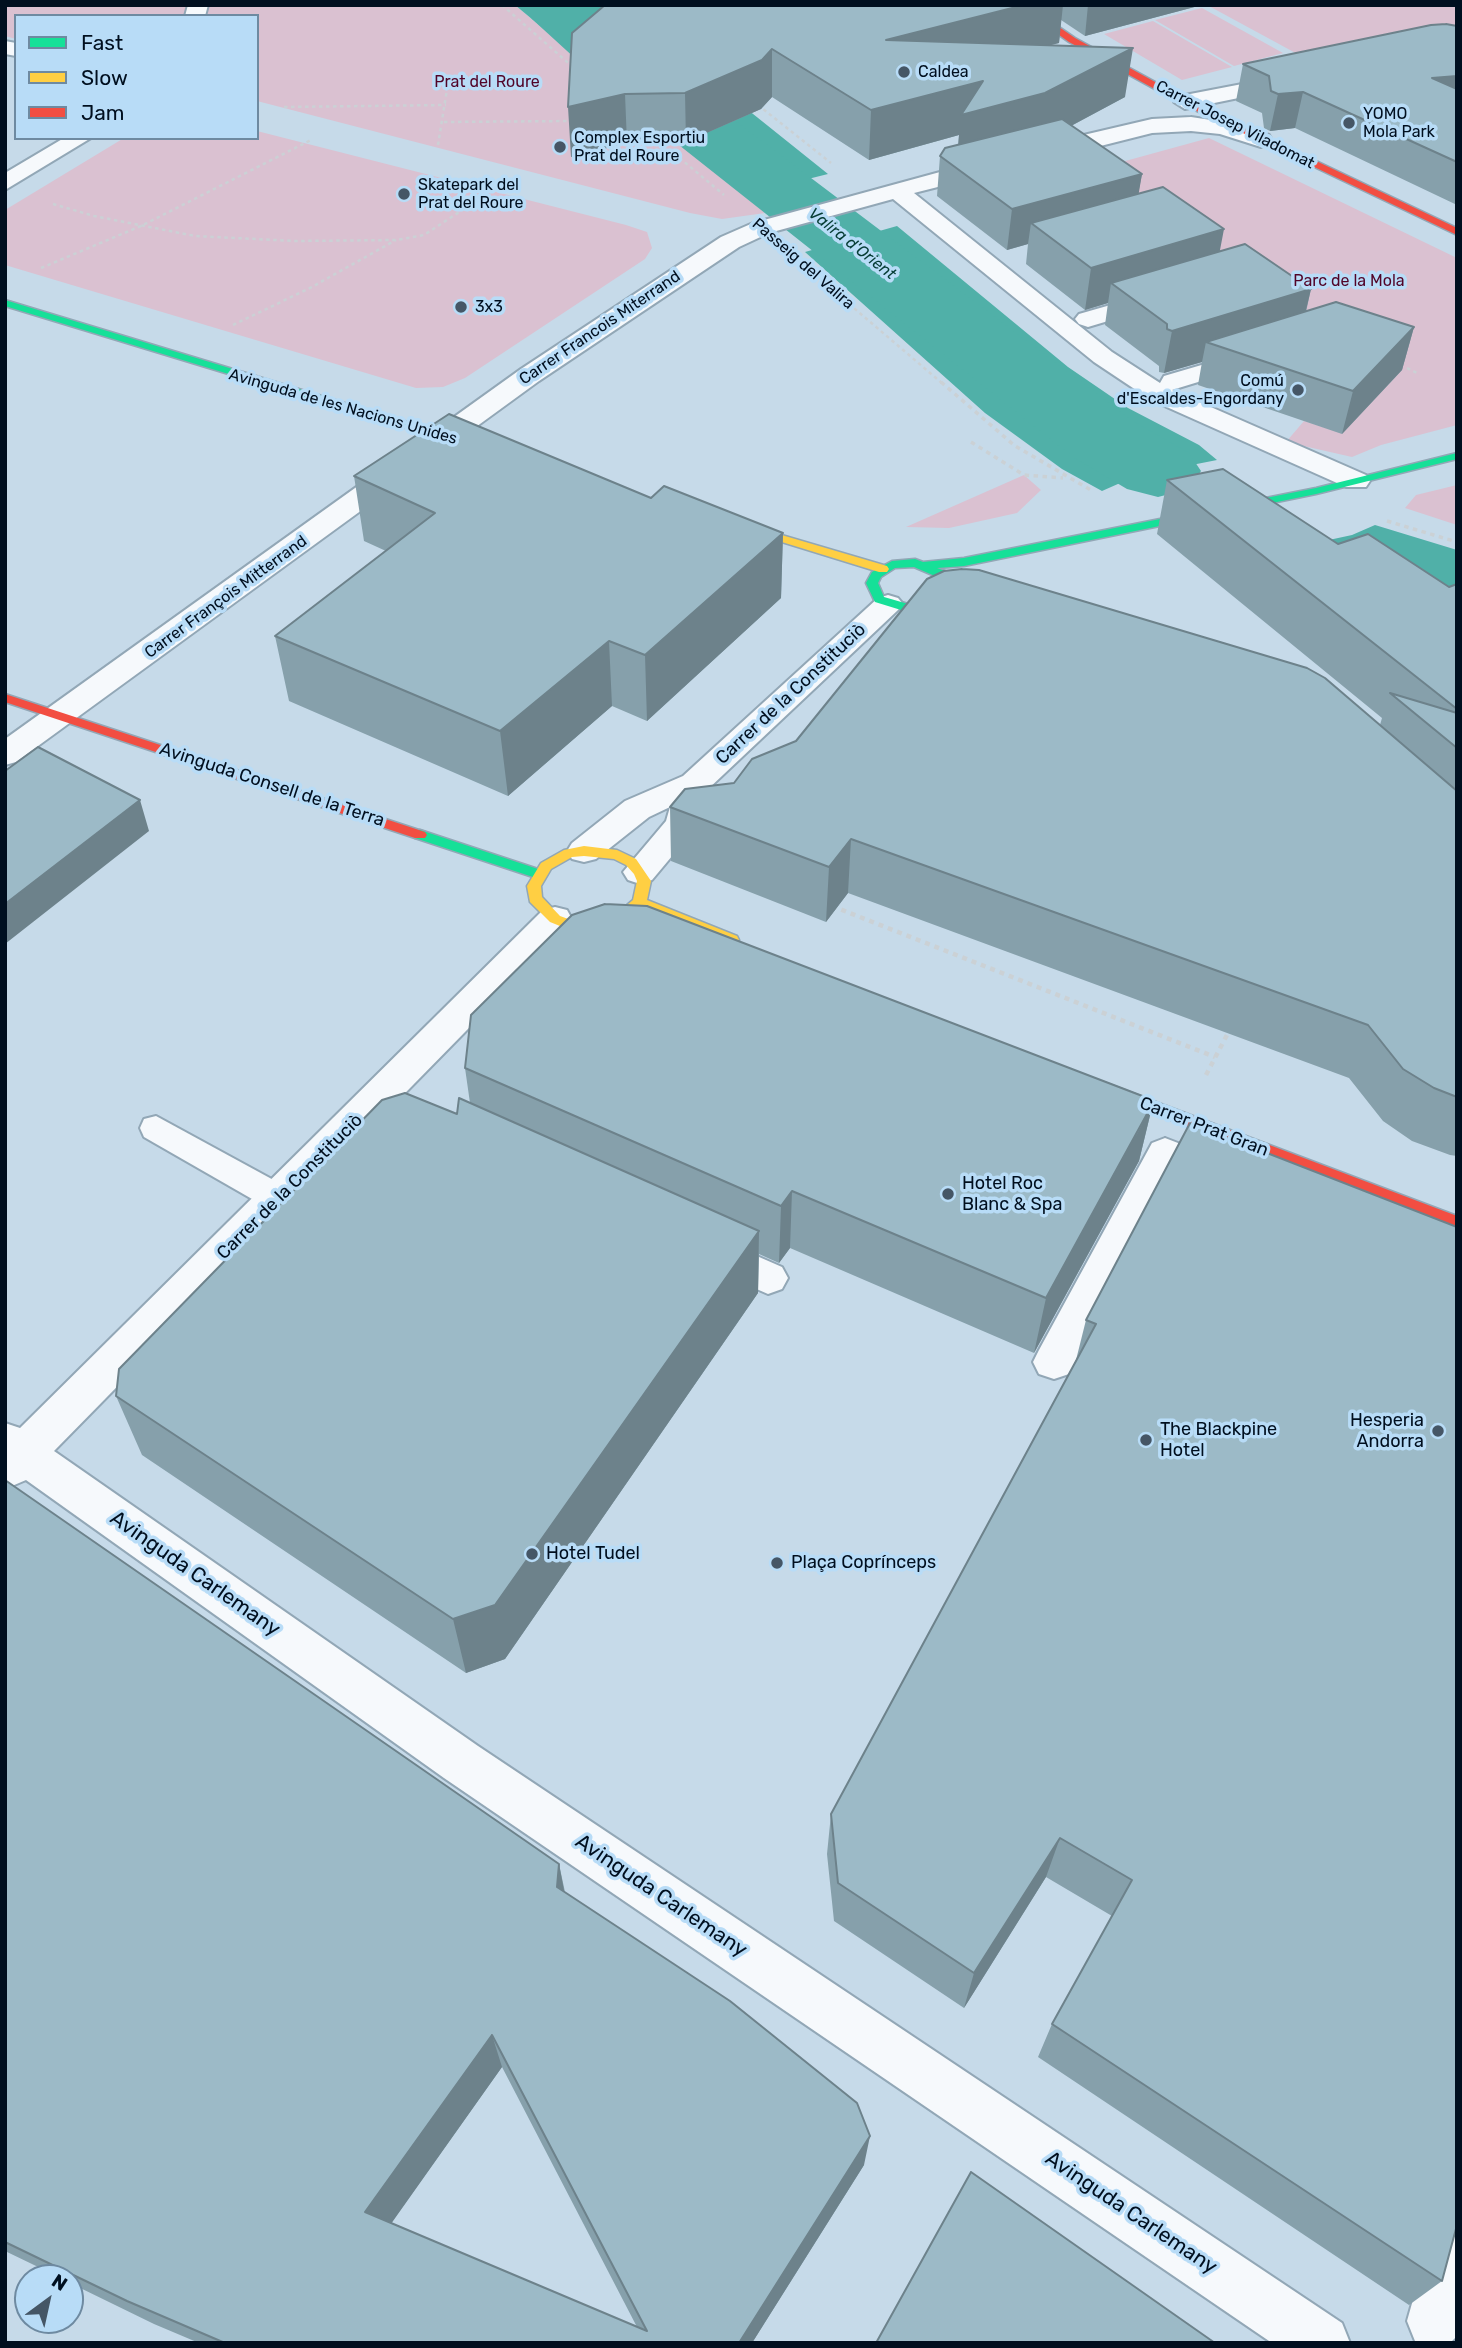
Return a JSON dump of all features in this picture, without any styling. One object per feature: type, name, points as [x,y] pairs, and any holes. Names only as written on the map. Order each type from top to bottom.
[{"type":"street","name":"Carrer Josep Viladomat","points":[[1021,5],[1072,40],[1185,102],[1457,232]]},
{"type":"street","points":[[1185,102],[1313,75]]},
{"type":"street","points":[[1152,126],[1165,113],[1167,104],[1157,87]]},
{"type":"street","points":[[761,228],[1036,153],[1152,126],[1191,124],[1223,128],[1261,140]]},
{"type":"street","points":[[5,183],[77,140]]},
{"type":"street","points":[[885,194],[1103,357],[1160,394],[1356,481]]},
{"type":"street","name":"Carrer Francois Miterrand","points":[[444,436],[667,282],[730,242],[761,228]]},
{"type":"street","points":[[1088,320],[1174,294]]},
{"type":"street","name":"Avinguda de les Nacions Unides","points":[[5,303],[498,452]]},
{"type":"street","points":[[1173,382],[1268,352]]},
{"type":"street","name":"Carrer François Mitterrand","points":[[5,755],[351,507],[444,436]]},
{"type":"street","points":[[723,521],[883,569],[903,563],[926,565],[964,562],[1316,491],[1457,456]]},
{"type":"street","points":[[883,569],[872,583],[879,599],[914,610],[939,604],[958,593],[946,576],[926,565]]},
{"type":"street","name":"Carrer de la Constituciò","points":[[584,850],[638,809],[694,784],[888,604]]},
{"type":"street","name":"Avinguda Consell de la Terra","points":[[5,698],[539,874]]},
{"type":"street","name":"Carrer de la Constituciò","points":[[640,887],[681,825],[694,784]]},
{"type":"street","points":[[640,887],[619,919],[603,925],[570,925],[555,919],[535,899],[534,887],[539,874],[557,859],[584,850],[617,855],[631,862],[640,887],[749,947]]},
{"type":"street","name":"Carrer de la Constituciò","points":[[11,1455],[377,1102],[555,919]]},
{"type":"street","name":"Carrer Prat Gran","points":[[1093,1084],[1457,1223]]},
{"type":"street","points":[[377,1102],[414,1119]]},
{"type":"street","points":[[1054,1362],[1165,1153]]},
{"type":"street","points":[[679,1238],[768,1278]]},
{"type":"street","name":"Avinguda Carlemany","points":[[11,1455],[1322,2343]]},
{"type":"street","points":[[1435,2321],[1457,2243]]},
{"type":"lane","points":[[156,1129],[278,1198]]},
{"type":"path","points":[[502,5],[581,75]]},
{"type":"path","points":[[438,145],[449,77]]},
{"type":"path","points":[[753,102],[840,170]]},
{"type":"path","points":[[284,107],[446,105]]},
{"type":"path","points":[[444,121],[581,121]]},
{"type":"path","name":"Passeig del Valira","points":[[656,138],[1015,446],[1092,491]]},
{"type":"path","points":[[36,270],[141,226],[312,140]]},
{"type":"path","points":[[42,200],[94,216],[195,236],[295,241],[397,240],[424,235],[493,190]]},
{"type":"path","points":[[225,329],[310,288],[397,240]]},
{"type":"path","points":[[1407,368],[1419,374]]},
{"type":"path","points":[[971,442],[1024,475],[1067,478]]},
{"type":"path","points":[[1381,519],[1457,542]]},
{"type":"path","points":[[824,902],[1216,1057]]},
{"type":"path","points":[[1206,1076],[1228,1034]]},
{"type":"green space","name":"Complex Esportiu Prat del Roure","points":[[5,5],[515,5],[765,213],[722,219],[690,213],[259,102],[259,14],[14,14],[14,38],[5,36]]},
{"type":"green space","points":[[1207,5],[1457,5],[1457,30],[1314,63]]},
{"type":"green space","points":[[1202,8],[1283,53],[1234,66],[1155,20]]},
{"type":"green space","points":[[1153,21],[1232,67],[1182,80],[1104,34]]},
{"type":"green space","points":[[259,132],[626,225],[647,232],[652,248],[645,259],[465,378],[443,387],[416,388],[5,265],[5,210],[121,140],[259,140]]},
{"type":"green space","name":"Parc de la Mola","points":[[1209,138],[1457,258],[1457,425],[1381,445],[1352,457],[1286,442],[1304,421],[1342,433],[1402,370],[1078,174]]},
{"type":"green space","points":[[1024,475],[1041,490],[1017,513],[949,528],[906,527]]},
{"type":"green space","points":[[1457,485],[1457,525],[1405,508],[1416,495]]},
{"type":"water","points":[[515,5],[617,5],[828,174],[744,195]]},
{"type":"water","points":[[897,226],[1068,367],[1128,408],[1199,445],[1217,460],[1136,476],[1102,491],[1062,469],[985,413],[805,252]]},
{"type":"water","points":[[1375,525],[1457,550],[1457,614],[1292,548],[1352,535]]},
{"type":"building","points":[[605,5],[1024,5],[886,40],[1133,48],[1045,93],[961,115],[983,81],[871,110],[772,49],[762,60],[685,93],[625,94],[568,107],[572,33]]},
{"type":"building","points":[[1431,25],[1457,26],[1457,76],[1432,78],[1457,89],[1457,162],[1303,92],[1278,94],[1271,91],[1269,76],[1243,64]]},
{"type":"building","points":[[1062,119],[1142,174],[1012,209],[940,156],[945,148]]},
{"type":"building","points":[[1163,187],[1224,229],[1091,268],[1031,223]]},
{"type":"building","points":[[1245,244],[1311,289],[1172,331],[1167,329],[1167,324],[1111,283]]},
{"type":"building","points":[[1336,302],[1414,327],[1353,391],[1206,342]]},
{"type":"building","points":[[449,414],[651,498],[664,486],[783,533],[645,655],[609,641],[500,731],[275,636],[435,513],[354,476]]},
{"type":"building","points":[[1223,469],[1338,544],[1368,534],[1449,587],[1457,584],[1457,709],[1167,480]]},
{"type":"building","points":[[979,570],[1307,668],[1325,678],[1457,791],[1457,1097],[1434,1088],[1403,1069],[1368,1025],[851,839],[829,867],[670,807],[685,789],[734,783],[752,759],[796,741],[927,579],[944,571]]},
{"type":"building","points":[[1390,693],[1457,713],[1457,748]]},
{"type":"building","points":[[38,747],[140,800],[5,904],[5,771]]},
{"type":"building","points":[[605,904],[647,906],[1145,1097],[1144,1099],[1153,1103],[1046,1298],[792,1191],[781,1206],[465,1068],[471,1015],[572,915]]},
{"type":"building","points":[[405,1093],[457,1114],[459,1098],[759,1231],[495,1605],[453,1619],[116,1396],[119,1369],[382,1100]]},
{"type":"building","points":[[1190,1123],[1457,1227],[1457,2225],[1442,2281],[1052,2024],[1132,1880],[1060,1838],[974,1973],[838,1883],[831,1814],[1096,1324],[1086,1320]]},
{"type":"building","points":[[5,1480],[559,1864],[557,1887],[730,2001],[857,2103],[870,2136],[739,2343],[225,2343],[84,2280],[84,2264],[50,2264],[5,2242]],"holes":[[[492,2035],[647,2331],[365,2212]]]},
{"type":"building","points":[[971,2172],[1215,2343],[876,2343]]},
{"type":"waterway","name":"Valira d'Orient","points":[[555,5],[636,78],[1103,439],[1158,471]]},
{"type":"traffic: fast","points":[[5,303],[476,446]]},
{"type":"traffic: fast","points":[[926,565],[964,562],[1316,491],[1457,456]]},
{"type":"traffic: fast","points":[[915,563],[946,576],[951,583],[947,598],[939,604],[914,610],[879,599],[872,583],[876,575],[892,565],[915,563]]},
{"type":"traffic: fast","points":[[420,835],[539,874]]},
{"type":"traffic: slow","points":[[734,524],[883,569]]},
{"type":"traffic: slow","points":[[584,851],[617,855],[631,862],[640,872],[644,881],[640,902],[619,919],[603,925],[570,925],[555,919],[535,899],[534,886],[546,866],[569,853],[584,851]]},
{"type":"traffic: slow","points":[[640,902],[732,940]]},
{"type":"traffic: jam","points":[[1021,5],[1072,40],[1185,102],[1457,232]]},
{"type":"traffic: jam","points":[[5,698],[420,835]]},
{"type":"traffic: jam","points":[[1103,1088],[1457,1223]]},
{"type":"place","name":"Caldea","points":[[904,72]]},
{"type":"place","name":"YOMO Mola Park","points":[[1349,123]]},
{"type":"place","name":"Complex Esportiu Prat del Roure","points":[[560,147]]},
{"type":"place","name":"Skatepark del Prat del Roure","points":[[404,194]]},
{"type":"place","name":"3x3","points":[[461,307]]},
{"type":"place","name":"Comú d'Escaldes-Engordany","points":[[1298,390]]},
{"type":"place","name":"Hotel Roc Blanc & Spa","points":[[948,1194]]},
{"type":"place","name":"Hesperia Andorra","points":[[1438,1431]]},
{"type":"place","name":"The Blackpine Hotel","points":[[1146,1440]]},
{"type":"place","name":"Hotel Tudel","points":[[532,1554]]},
{"type":"place","name":"Plaça Coprínceps","points":[[777,1563]]},
{"type":"park label","name":"Prat del Roure","points":[[487,82]]}]
